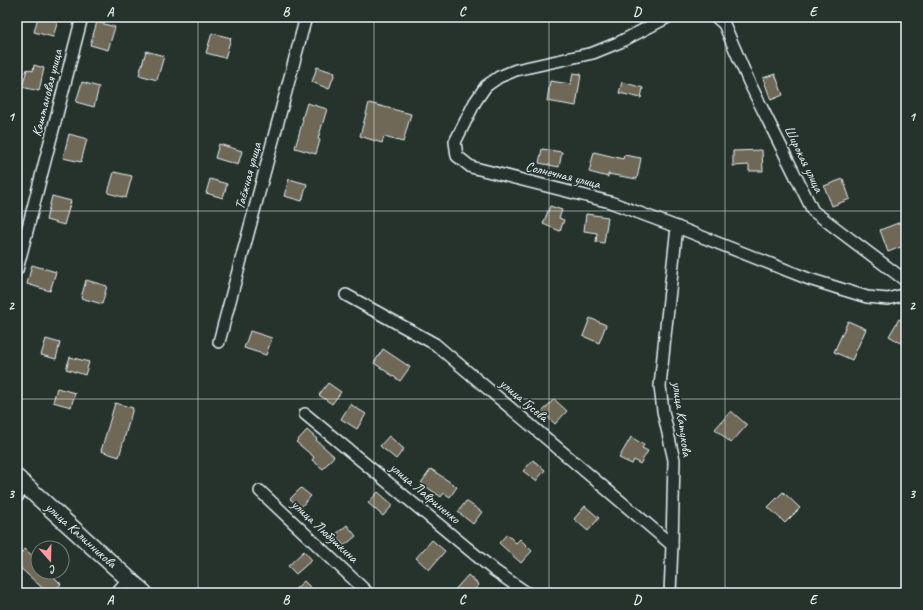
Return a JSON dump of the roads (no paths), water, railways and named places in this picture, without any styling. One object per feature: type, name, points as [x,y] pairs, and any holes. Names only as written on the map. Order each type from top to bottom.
[{"type":"main road","name":"улица Калинникова","points":[[20,487],[144,593]]},
{"type":"street","name":"Каштановая улица","points":[[17,270],[82,17]]},
{"type":"street","name":"Таёжная улица","points":[[219,342],[306,17]]},
{"type":"street","name":"Солнечная улица","points":[[668,17],[620,42],[593,53],[516,70],[499,77],[486,86],[475,102],[455,142],[457,156],[471,167],[610,202],[677,226],[809,279],[867,297],[888,300],[906,294]]},
{"type":"street","name":"Широкая улица","points":[[716,17],[724,24],[749,82],[813,211],[906,281]]},
{"type":"street","name":"улица Катукова","points":[[670,593],[674,460],[663,411],[660,386],[677,226]]},
{"type":"street","name":"улица Гусева","points":[[346,295],[435,344],[672,545]]},
{"type":"street","name":"улица Лавриненко","points":[[306,414],[495,571],[527,593]]},
{"type":"street","name":"улица Любушкина","points":[[260,491],[368,593]]},
{"type":"street","points":[[116,593],[129,579]]}]
